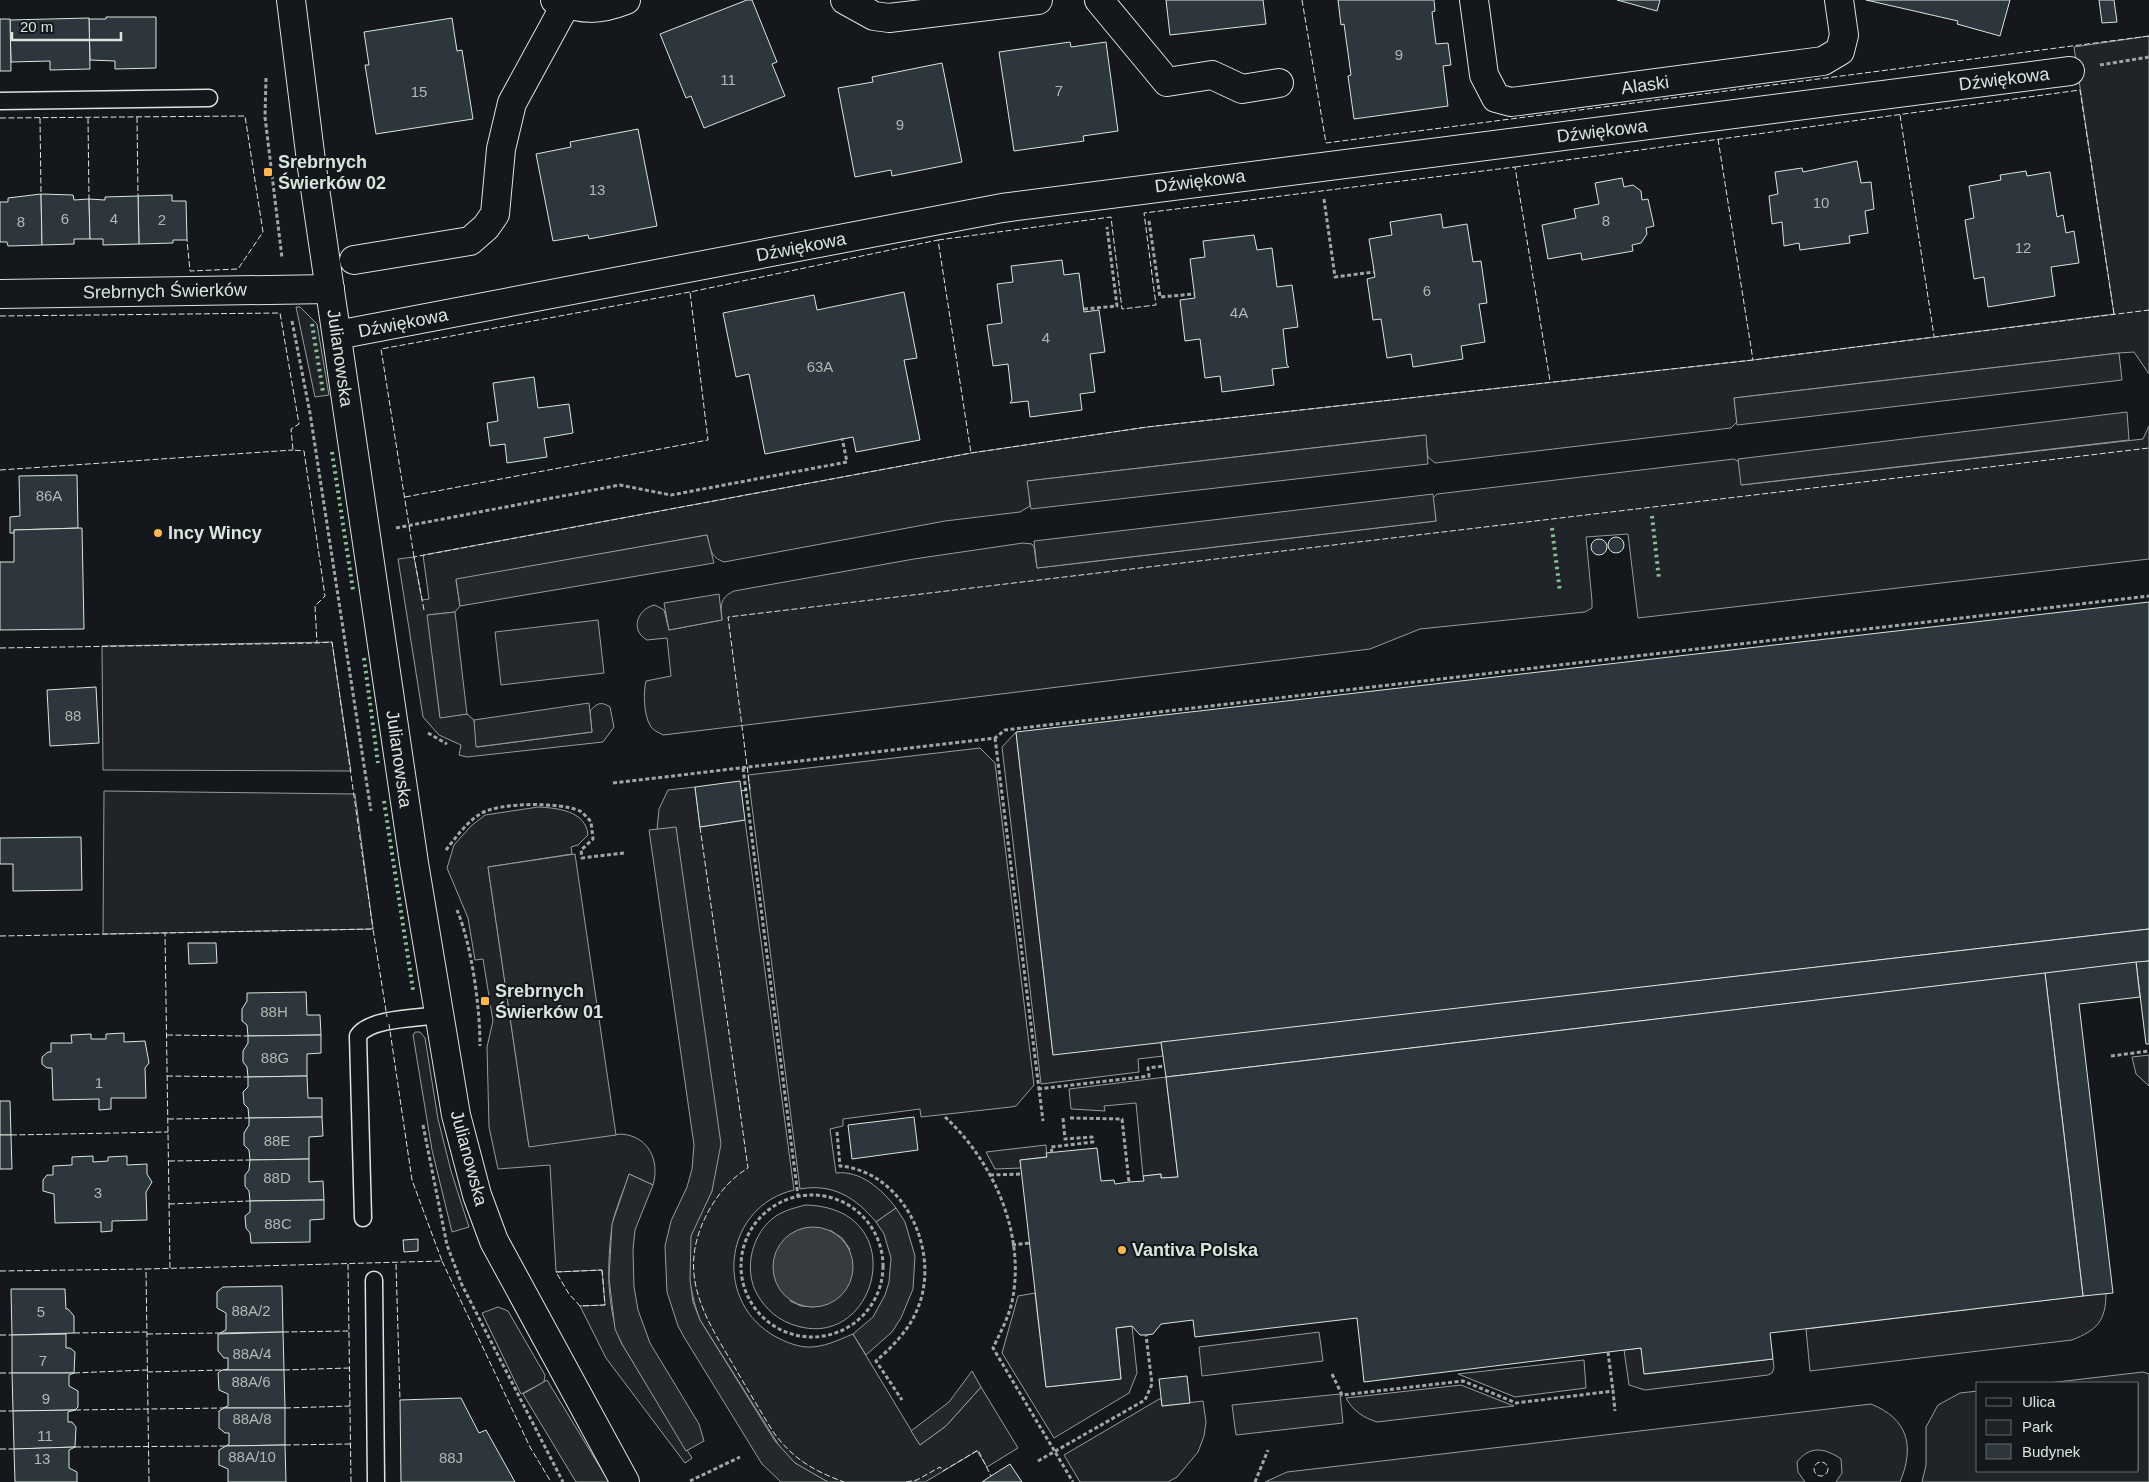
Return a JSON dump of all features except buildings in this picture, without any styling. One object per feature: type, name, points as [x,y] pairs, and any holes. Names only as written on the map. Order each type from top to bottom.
[{"type":"street","name":"Julianowska","points":[[291,0],[294,37],[412,854],[456,1115],[477,1195],[494,1241],[626,1482]]},
{"type":"street","points":[[354,260],[470,241],[486,227],[495,214],[501,148],[512,104],[560,2],[581,9],[615,4],[626,0]]},
{"type":"street","points":[[845,0],[874,16],[889,18],[1038,0]]},
{"type":"street","points":[[1099,0],[1167,82],[1212,75],[1242,89],[1279,83]]},
{"type":"street","name":"Alaski","points":[[1474,0],[1484,75],[1496,98],[1511,102],[1823,61],[1840,51],[1844,35],[1838,0]]},
{"type":"street","name":"Dźwiękowa","points":[[337,335],[1002,208],[2070,71]]},
{"type":"street","name":"Srebrnych Świerków","points":[[0,294],[330,290]]},
{"type":"lane","points":[[0,102],[209,98]]},
{"type":"lane","points":[[363,1218],[358,1036],[366,1027],[388,1021],[439,1015]]},
{"type":"lane","points":[[374,1280],[376,1482]]},
{"type":"path","points":[[2070,71],[2149,57]]},
{"type":"path","points":[[1322,190],[1335,277],[1374,272]]},
{"type":"path","points":[[1148,213],[1160,298],[1194,294]]},
{"type":"path","points":[[1084,308],[1117,306],[1106,218]]},
{"type":"path","points":[[409,526],[620,485],[671,495],[846,462],[842,438]]},
{"type":"path","points":[[613,783],[995,738],[1005,730],[2149,596]]},
{"type":"path","points":[[995,738],[1043,1121]]},
{"type":"path","points":[[743,768],[798,1196]]},
{"type":"path","points":[[445,851],[461,830],[482,812],[532,804],[565,806],[581,812],[591,822],[593,839],[581,850],[582,858],[624,853]]},
{"type":"path","points":[[455,905],[462,920],[470,962],[480,1026],[480,1055]]},
{"type":"path","points":[[2111,1056],[2149,1051]]},
{"type":"path","points":[[1038,1089],[1149,1076],[1148,1068],[1165,1066]]},
{"type":"path","points":[[945,1117],[964,1134],[990,1175],[1004,1205],[1011,1227],[1014,1276],[1012,1302],[1005,1324],[993,1348],[1073,1482]]},
{"type":"path","points":[[1052,1152],[1051,1147],[1093,1142],[1092,1137],[1065,1139],[1063,1118]]},
{"type":"path","points":[[1070,1118],[1122,1119],[1129,1182]]},
{"type":"path","points":[[837,1132],[840,1166],[854,1167],[870,1174],[887,1184],[901,1199],[916,1228],[924,1259],[925,1283],[917,1311],[902,1335],[876,1361],[902,1400]]},
{"type":"path","points":[[990,1175],[1022,1174]]},
{"type":"path","points":[[820,1195],[848,1205],[860,1213],[874,1231],[882,1252],[883,1274],[879,1288],[865,1314],[847,1328],[827,1336],[804,1337],[786,1333],[770,1324],[756,1312],[747,1296],[741,1279],[740,1260],[744,1242],[752,1226],[764,1212],[780,1202],[798,1196],[820,1195]]},
{"type":"path","points":[[1012,1245],[1030,1243]]},
{"type":"path","points":[[1038,1461],[1145,1400],[1152,1384],[1146,1335]]},
{"type":"path","points":[[1608,1352],[1615,1411]]},
{"type":"path","points":[[1332,1374],[1342,1395],[1462,1381],[1516,1402],[1613,1391]]},
{"type":"path","points":[[1255,1482],[1268,1450]]},
{"type":"path","points":[[690,1481],[740,1457]]},
{"type":"path","points":[[550,1460],[563,1482]]},
{"type":"green space","points":[[2149,36],[2149,374],[2134,352],[2119,353],[1734,398],[1737,422],[1731,428],[1435,463],[1428,457],[1425,435],[1028,481],[1030,506],[1020,512],[945,521],[724,562],[713,555],[707,535],[456,580],[460,606],[455,612],[428,615],[440,717],[467,714],[474,720],[477,747],[592,732],[590,711],[599,704],[610,707],[614,727],[603,742],[467,757],[459,755],[461,745],[439,735],[423,717],[398,559],[414,557],[422,600],[429,599],[423,555],[971,453],[1147,427],[1753,360],[2114,314],[2074,47]]},
{"type":"green space","points":[[296,307],[300,307],[317,324],[329,395],[315,397]]},
{"type":"green space","points":[[2149,426],[2149,559],[1638,618],[1628,534],[1586,537],[1592,608],[1585,612],[1420,629],[1370,649],[663,735],[652,728],[646,716],[644,697],[646,681],[671,676],[667,638],[647,640],[638,631],[637,625],[640,615],[644,610],[655,605],[664,610],[669,630],[722,620],[721,607],[723,600],[734,591],[914,559],[1023,543],[1032,544],[1034,547],[1037,568],[1436,521],[1433,498],[1437,494],[1734,459],[1739,462],[1742,485],[2143,439]]},
{"type":"green space","points":[[332,642],[351,771],[103,770],[102,646]]},
{"type":"green space","points":[[1016,732],[1053,1054],[1161,1042],[1163,1056],[1138,1059],[1139,1072],[1041,1084],[1002,747]]},
{"type":"green space","points":[[980,748],[995,763],[1034,1085],[1016,1106],[921,1117],[920,1109],[843,1119],[843,1126],[830,1129],[836,1173],[854,1175],[870,1182],[896,1208],[876,1222],[852,1199],[843,1194],[823,1188],[800,1189],[748,775]]},
{"type":"green space","points":[[695,787],[700,827],[745,820],[794,1190],[771,1199],[753,1214],[741,1233],[735,1254],[734,1276],[740,1298],[752,1318],[771,1334],[792,1344],[806,1347],[818,1346],[853,1334],[920,1445],[946,1426],[981,1387],[1018,1448],[987,1467],[977,1451],[925,1482],[828,1482],[802,1468],[785,1455],[700,1320],[688,1268],[689,1246],[700,1213],[712,1191],[676,828],[657,830],[659,809],[668,790]]},
{"type":"green space","points":[[104,791],[355,794],[373,929],[103,934]]},
{"type":"green space","points":[[538,807],[570,812],[582,821],[588,835],[578,845],[571,847],[572,854],[488,867],[529,1146],[621,1134],[639,1139],[650,1151],[655,1167],[653,1185],[629,1174],[613,1220],[609,1256],[610,1301],[622,1344],[692,1458],[685,1463],[606,1358],[580,1306],[605,1305],[602,1270],[556,1272],[550,1165],[498,1169],[489,1127],[487,1047],[493,1021],[483,959],[475,960],[468,918],[447,868],[454,845],[471,826],[485,815]]},
{"type":"green space","points":[[415,1032],[420,1032],[425,1038],[438,1119],[451,1171],[469,1227],[452,1232],[432,1150],[413,1035]]},
{"type":"green space","points":[[2149,1055],[2149,1086],[2136,1074],[2132,1057]]},
{"type":"green space","points":[[1166,1077],[1178,1177],[1161,1178],[1161,1174],[1143,1176],[1136,1103],[1104,1106],[1105,1111],[1071,1109],[1069,1089]]},
{"type":"green space","points":[[1046,1145],[1047,1157],[1020,1160],[1021,1168],[995,1169],[986,1152]]},
{"type":"green space","points":[[805,1205],[839,1212],[861,1228],[872,1250],[872,1275],[864,1299],[848,1318],[825,1328],[797,1326],[779,1318],[769,1310],[757,1294],[751,1274],[752,1252],[761,1231],[776,1216]],"holes":[[[830,1230],[842,1238],[850,1249],[814,1307],[801,1306],[790,1301]]]},
{"type":"green space","points":[[1035,1293],[1046,1387],[1121,1379],[1116,1328],[1132,1326],[1137,1373],[1129,1393],[1054,1438],[1002,1353],[1018,1296]]},
{"type":"green space","points":[[2106,1293],[2106,1303],[2102,1318],[2094,1328],[2072,1340],[1810,1371],[1806,1329]]},
{"type":"green space","points":[[498,1307],[508,1311],[545,1375],[544,1382],[521,1394],[482,1313]]},
{"type":"green space","points":[[1641,1348],[1645,1374],[1773,1359],[1774,1368],[1772,1373],[1768,1375],[1645,1390],[1629,1385],[1624,1350]]},
{"type":"green space","points":[[1584,1360],[1586,1388],[1515,1397],[1458,1374]]},
{"type":"green space","points":[[2143,1372],[2149,1374],[2149,1482],[1922,1482],[1926,1465],[1926,1427],[1938,1405],[1960,1393],[1976,1391],[1976,1472],[2139,1472],[2139,1382],[2057,1382]]},
{"type":"green space","points":[[1461,1385],[1514,1406],[1377,1422],[1359,1413],[1346,1398]]},
{"type":"green space","points":[[1161,1398],[1162,1406],[1203,1401],[1206,1422],[1204,1436],[1198,1452],[1177,1477],[1168,1482],[1080,1482],[1064,1455]]},
{"type":"green space","points":[[1871,1404],[1893,1417],[1905,1435],[1907,1457],[1900,1482],[1836,1482],[1842,1473],[1841,1459],[1829,1452],[1818,1450],[1807,1453],[1797,1462],[1798,1472],[1805,1482],[1265,1482],[1287,1472]]},
{"type":"shaded area","points":[[2119,353],[2122,380],[1737,425],[1734,398]]},
{"type":"shaded area","points":[[2127,412],[2129,440],[1741,485],[1738,459]]},
{"type":"shaded area","points":[[1426,435],[1428,464],[1031,509],[1027,481]]},
{"type":"shaded area","points":[[1433,494],[1436,521],[1037,568],[1034,541]]},
{"type":"shaded area","points":[[707,535],[714,563],[460,606],[456,579]]},
{"type":"shaded area","points":[[719,594],[722,620],[669,630],[664,603]]},
{"type":"shaded area","points":[[455,612],[467,714],[440,718],[427,615]]},
{"type":"shaded area","points":[[598,620],[604,673],[501,685],[495,632]]},
{"type":"shaded area","points":[[589,703],[592,732],[476,747],[474,720]]},
{"type":"shaded area","points":[[676,827],[721,1144],[712,1191],[691,1236],[690,1280],[693,1302],[700,1320],[775,1441],[795,1463],[828,1482],[781,1482],[762,1464],[684,1337],[678,1326],[667,1292],[665,1246],[671,1221],[687,1187],[692,1169],[694,1145],[649,830]]},
{"type":"shaded area","points":[[575,854],[616,1135],[529,1147],[488,867]]},
{"type":"shaded area","points":[[629,1174],[653,1185],[635,1230],[633,1250],[634,1287],[638,1310],[650,1343],[699,1424],[704,1441],[686,1451],[615,1329],[609,1278],[612,1224]]},
{"type":"shaded area","points":[[896,1208],[905,1222],[915,1256],[913,1289],[901,1318],[892,1332],[866,1355],[853,1334],[873,1317],[885,1295],[889,1282],[891,1258],[884,1234],[876,1222]]},
{"type":"shaded area","points":[[805,1227],[821,1227],[842,1238],[853,1259],[853,1275],[842,1296],[821,1307],[805,1307],[791,1301],[779,1289],[773,1275],[773,1259],[779,1245],[791,1233]]},
{"type":"shaded area","points":[[1319,1332],[1323,1361],[1202,1376],[1199,1347]]},
{"type":"shaded area","points":[[972,1371],[981,1387],[946,1426],[920,1445],[911,1431],[949,1402]]},
{"type":"shaded area","points":[[547,1380],[609,1482],[576,1482],[523,1394]]},
{"type":"shaded area","points":[[1340,1394],[1343,1423],[1236,1435],[1232,1405]]},
{"type":"hedge","points":[[312,324],[323,392]]},
{"type":"hedge","points":[[332,452],[353,590]]},
{"type":"hedge","points":[[1652,516],[1659,579]]},
{"type":"hedge","points":[[1552,528],[1560,592]]},
{"type":"hedge","points":[[364,658],[378,763]]},
{"type":"hedge","points":[[384,801],[413,990]]},
{"type":"fence","points":[[1302,0],[1326,143],[2149,36]]},
{"type":"fence","points":[[1515,167],[2080,90],[2114,314]]},
{"type":"fence","points":[[1900,115],[1934,336]]},
{"type":"fence","points":[[0,118],[245,116],[263,232],[238,269],[190,271],[187,240]]},
{"type":"fence","points":[[137,117],[138,196]]},
{"type":"fence","points":[[40,118],[41,194]]},
{"type":"fence","points":[[88,118],[89,199]]},
{"type":"fence","points":[[1718,139],[1753,360]]},
{"type":"fence","points":[[938,240],[1111,217],[1122,309],[1156,305],[1144,213],[1515,167],[1550,381]]},
{"type":"fence","points":[[414,557],[381,349],[690,292],[938,240],[971,453]]},
{"type":"fence","points":[[405,497],[708,440],[690,292]]},
{"type":"fence","points":[[424,610],[414,557],[971,453],[1147,427],[1753,360],[2149,310]]},
{"type":"fence","points":[[0,316],[280,313],[299,424],[291,429],[293,450],[304,451],[325,596],[315,606],[317,643],[332,642],[373,929]]},
{"type":"fence","points":[[741,791],[750,789],[728,617],[2149,448]]},
{"type":"fence","points":[[0,470],[293,450]]},
{"type":"fence","points":[[0,648],[317,643]]},
{"type":"fence","points":[[700,827],[748,1168],[730,1182],[720,1193],[708,1212],[699,1233],[694,1253],[697,1290],[710,1325],[774,1433],[789,1450],[805,1463],[844,1482]]},
{"type":"fence","points":[[170,1268],[165,933],[373,929],[387,1017]]},
{"type":"fence","points":[[0,936],[165,933]]},
{"type":"fence","points":[[149,1482],[146,1269],[442,1261],[412,1180],[389,1024]]},
{"type":"fence","points":[[167,1035],[248,1036]]},
{"type":"fence","points":[[167,1076],[248,1077]]},
{"type":"fence","points":[[168,1119],[249,1118]]},
{"type":"fence","points":[[11,1135],[168,1132]]},
{"type":"fence","points":[[169,1161],[250,1160]]},
{"type":"fence","points":[[169,1204],[250,1201]]},
{"type":"fence","points":[[442,1261],[530,1447],[551,1482]]},
{"type":"fence","points":[[348,1264],[351,1482]]},
{"type":"fence","points":[[396,1264],[400,1400]]},
{"type":"fence","points":[[0,1271],[146,1269]]},
{"type":"fence","points":[[602,1270],[605,1305],[580,1306],[569,1294],[556,1272],[602,1270]]},
{"type":"fence","points":[[283,1332],[349,1331]]},
{"type":"fence","points":[[74,1333],[147,1332]]},
{"type":"fence","points":[[147,1334],[220,1333]]},
{"type":"fence","points":[[0,1335],[12,1335]]},
{"type":"fence","points":[[284,1370],[349,1368]]},
{"type":"fence","points":[[74,1373],[147,1370]]},
{"type":"fence","points":[[147,1372],[222,1370]]},
{"type":"fence","points":[[0,1373],[12,1373]]},
{"type":"fence","points":[[285,1408],[350,1406]]},
{"type":"fence","points":[[75,1410],[223,1408]]},
{"type":"fence","points":[[0,1411],[13,1411]]},
{"type":"fence","points":[[285,1445],[350,1444]]},
{"type":"fence","points":[[75,1447],[226,1446]]},
{"type":"fence","points":[[0,1449],[14,1449]]},
{"type":"fence","points":[[906,1482],[917,1480],[940,1467],[943,1471],[978,1450],[991,1476]]},
{"type":"fence","points":[[1818,1462],[1824,1462],[1828,1469],[1824,1476],[1818,1476],[1814,1472],[1814,1466],[1818,1462]]},
{"type":"place","name":"Srebrnych Świerków 02","points":[[268,172]]},
{"type":"place","name":"Incy Wincy","points":[[158,533]]},
{"type":"place","name":"Srebrnych Świerków 01","points":[[485,1001]]},
{"type":"place","name":"Vantiva Polska","points":[[1122,1250]]}]
